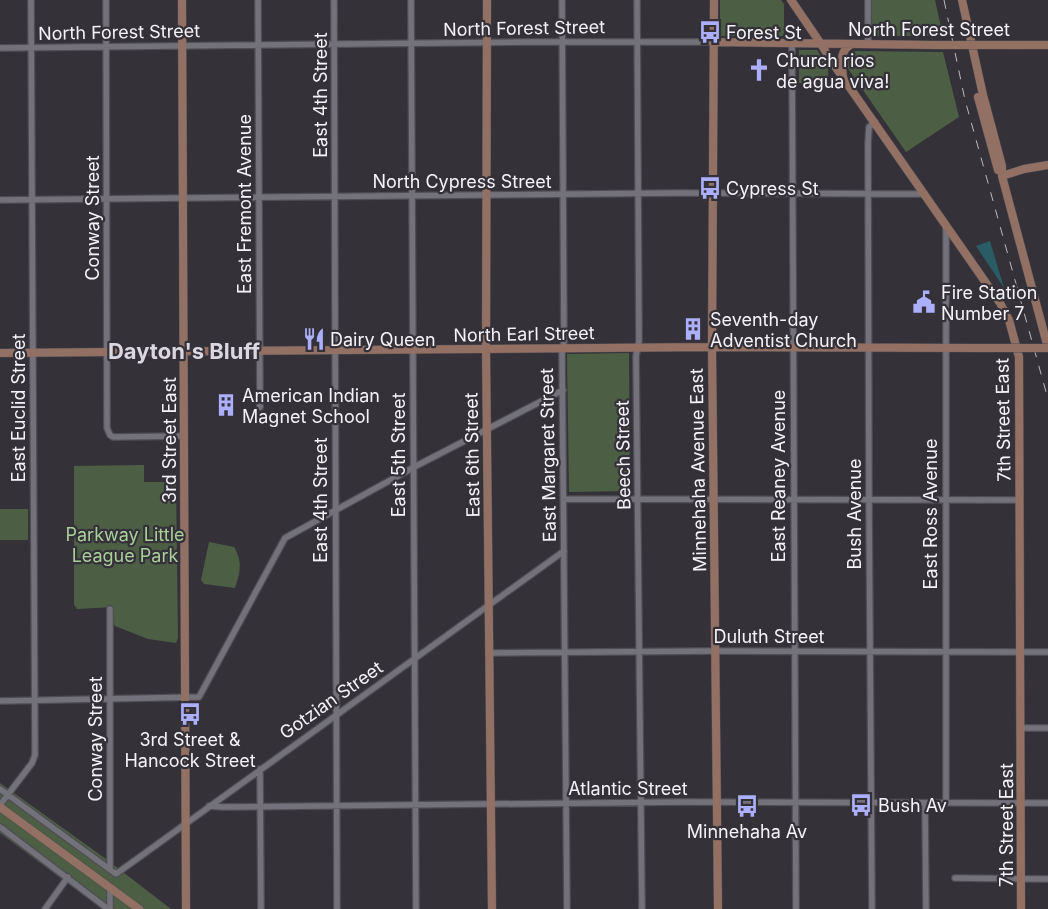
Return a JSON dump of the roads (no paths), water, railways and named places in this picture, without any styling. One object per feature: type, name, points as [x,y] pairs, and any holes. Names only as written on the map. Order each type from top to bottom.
[{"type":"street","name":"East Euclid Street","points":[[0,806],[32,763],[35,755],[31,0]]},
{"type":"street","name":"Conway Street","points":[[106,0],[107,428],[110,435],[116,437],[184,436]]},
{"type":"street","name":"3rd Street East","points":[[182,0],[186,909]]},
{"type":"street","name":"East Fremont Avenue","points":[[258,0],[260,407]]},
{"type":"street","name":"East 4th Street","points":[[334,0],[337,909]]},
{"type":"street","name":"East 5th Street","points":[[411,0],[412,468],[416,658],[416,909]]},
{"type":"street","name":"East 6th Street","points":[[486,0],[486,349],[492,909]]},
{"type":"street","name":"East Margaret Street","points":[[562,0],[567,909]]},
{"type":"street","name":"Beech Street","points":[[638,0],[638,348],[636,356],[642,909]]},
{"type":"street","name":"Minnehaha Avenue East","points":[[714,0],[712,347],[718,909]]},
{"type":"street","name":"7th Street East","points":[[791,0],[1007,315],[1019,357],[1022,909]]},
{"type":"street","points":[[868,0],[868,44]]},
{"type":"street","points":[[957,0],[985,128],[996,167],[1002,176]]},
{"type":"street","points":[[962,0],[983,95],[1002,166],[1002,176],[1048,348]]},
{"type":"street","name":"North Forest Street","points":[[0,48],[562,42],[1048,45]]},
{"type":"street","name":"East Reaney Avenue","points":[[792,44],[796,909]]},
{"type":"street","points":[[844,79],[842,54],[845,48],[852,44]]},
{"type":"street","name":"Bush Avenue","points":[[872,909],[868,347],[869,127],[875,122]]},
{"type":"street","points":[[1002,176],[1024,169],[1048,165]]},
{"type":"street","name":"North Cypress Street","points":[[0,200],[638,194],[924,194]]},
{"type":"street","name":"East Ross Avenue","points":[[946,226],[946,803]]},
{"type":"street","name":"North Earl Street","points":[[0,353],[712,347],[1048,348]]},
{"type":"street","points":[[0,701],[198,698],[201,696],[285,538],[487,428],[563,390]]},
{"type":"street","points":[[564,499],[1019,500]]},
{"type":"street","name":"Gotzian Street","points":[[110,869],[116,874],[335,714],[564,551]]},
{"type":"street","name":"Conway Street","points":[[110,609],[110,869]]},
{"type":"street","name":"Duluth Street","points":[[489,653],[715,650],[1048,652]]},
{"type":"street","points":[[1020,728],[1048,728]]},
{"type":"street","points":[[260,769],[261,909]]},
{"type":"street","points":[[0,789],[110,869]]},
{"type":"street","name":"Atlantic Street","points":[[209,806],[716,802],[1048,803]]},
{"type":"street","points":[[925,803],[926,909]]},
{"type":"street","points":[[0,806],[139,909]]},
{"type":"street","points":[[0,827],[109,909]]},
{"type":"street","points":[[45,909],[68,877]]},
{"type":"street","points":[[955,878],[1048,879]]},
{"type":"street","points":[[109,909],[110,888]]},
{"type":"water","points":[[990,241],[1004,288],[976,246]]},
{"type":"railway","points":[[944,0],[965,100],[1048,399]]},
{"type":"place","name":"Forest St","points":[[710,32]]},
{"type":"place","name":"Church rios de agua viva!","points":[[759,70]]},
{"type":"place","name":"Cypress St","points":[[710,188]]},
{"type":"place","name":"Fire Station Number 7","points":[[924,302]]},
{"type":"place","name":"Seventh-day Adventist Church","points":[[693,329]]},
{"type":"place","name":"Dairy Queen","points":[[314,339]]},
{"type":"place","name":"American Indian Magnet School","points":[[226,405]]},
{"type":"place","name":"3rd Street & Hancock Street","points":[[190,714]]},
{"type":"place","name":"Bush Av","points":[[861,805]]},
{"type":"place","name":"Minnehaha Av","points":[[747,806]]},
{"type":"district","name":"Dayton's Bluff","points":[[184,351]]},
{"type":"park label","name":"Parkway Little League Park","points":[[125,544]]}]
